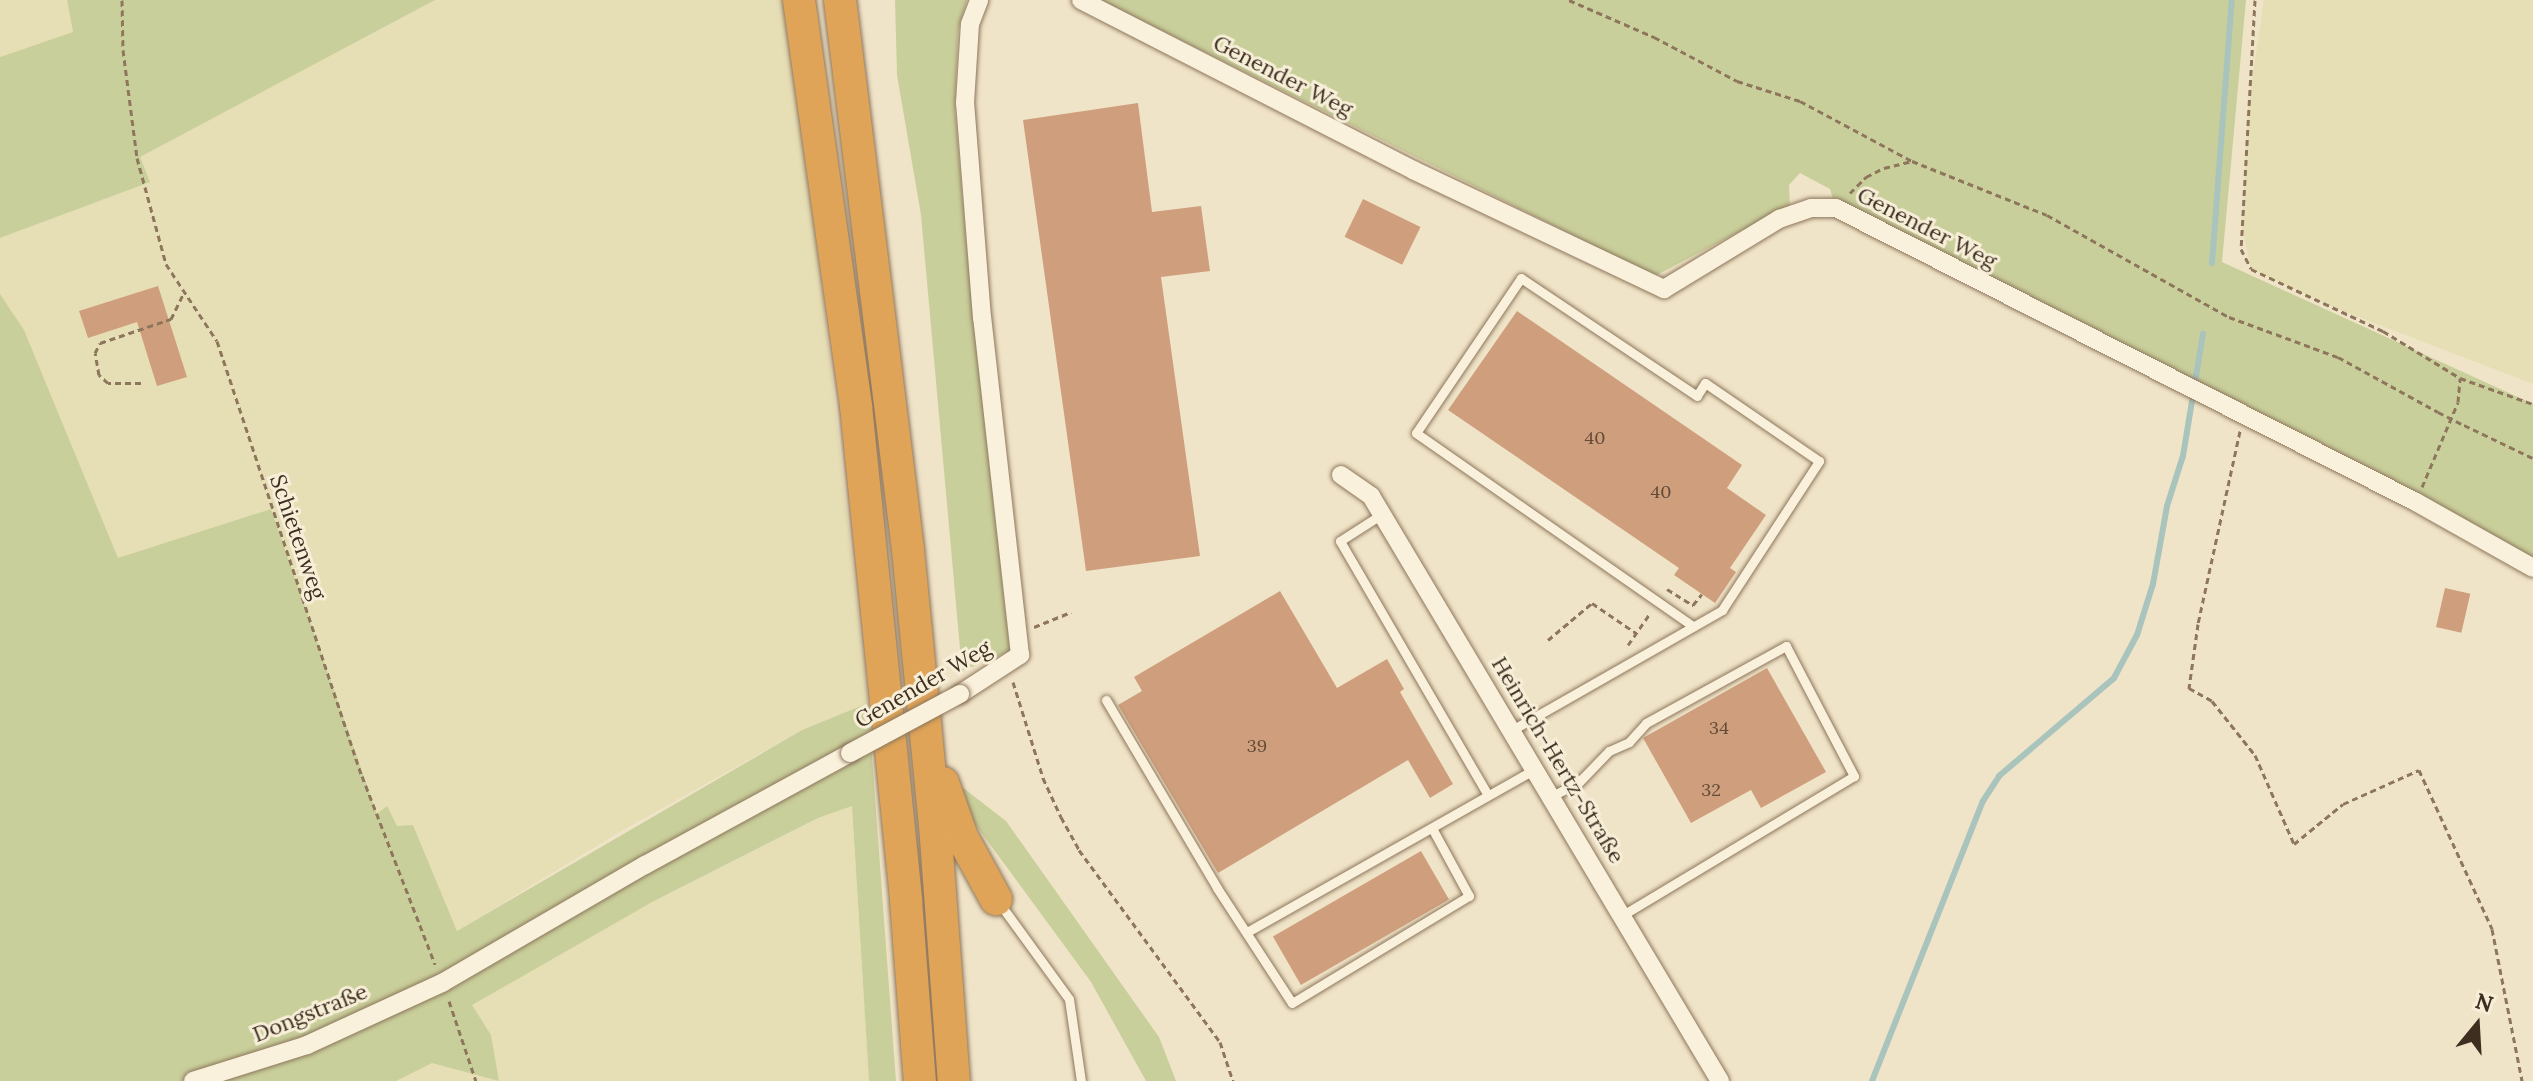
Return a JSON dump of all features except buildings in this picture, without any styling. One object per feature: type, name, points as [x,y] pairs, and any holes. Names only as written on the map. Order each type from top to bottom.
[{"type":"highway","points":[[799,0],[856,406],[906,901],[920,1081]]},
{"type":"highway","points":[[840,0],[886,355],[924,716],[954,1081]]},
{"type":"highway","points":[[924,716],[962,837],[996,899]]},
{"type":"street","name":"Genender Weg","points":[[442,983],[960,694],[1020,655],[982,318],[965,103],[970,24],[979,0]]},
{"type":"street","name":"Genender Weg","points":[[1081,0],[1413,170],[1664,289],[1779,219],[1811,208],[1836,208],[2416,502],[2533,568]]},
{"type":"street","name":"Heinrich-Hertz-Straße","points":[[1341,475],[1371,496],[1720,1081]]},
{"type":"street","name":"Dongstraße","points":[[193,1081],[307,1045],[442,983]]},
{"type":"lane","points":[[1512,730],[1722,610],[1819,461],[1705,383],[1697,396],[1521,278],[1416,433],[1693,626]]},
{"type":"lane","points":[[1382,514],[1340,541],[1488,795]]},
{"type":"lane","points":[[1552,796],[1578,783],[1609,751],[1629,742],[1646,723],[1786,646],[1854,776],[1623,915]]},
{"type":"lane","points":[[1106,700],[1217,888],[1292,1003],[1469,896],[1432,828]]},
{"type":"lane","points":[[1247,932],[1535,769]]},
{"type":"lane","points":[[996,899],[1069,999],[1081,1081]]},
{"type":"path","name":"Schietenweg","points":[[122,0],[123,50],[137,158],[166,264],[217,341],[357,761],[476,1081]]},
{"type":"path","points":[[1569,0],[1654,37],[1737,81],[1800,101],[1912,161],[2047,215],[2229,317],[2338,357],[2438,412],[2533,458]]},
{"type":"path","points":[[2255,0],[2241,249],[2251,269],[2383,331],[2460,378],[2533,404]]},
{"type":"path","points":[[1836,208],[1866,177],[1884,168],[1912,161]]},
{"type":"path","points":[[141,383],[108,383],[99,375],[95,353],[100,343],[171,319],[184,292]]},
{"type":"path","points":[[2416,502],[2458,402],[2460,378]]},
{"type":"path","points":[[2243,416],[2198,624],[2189,688],[2212,701],[2255,755],[2294,844],[2343,804],[2419,770],[2492,929],[2522,1081]]},
{"type":"path","points":[[1548,640],[1592,603],[1636,633]]},
{"type":"path","points":[[1018,633],[1071,612]]},
{"type":"path","points":[[1007,664],[1043,778],[1061,817],[1079,850],[1220,1042],[1233,1081]]},
{"type":"shaded area","points":[[0,0],[67,0],[73,32],[0,57]]},
{"type":"shaded area","points":[[435,0],[783,0],[821,279],[868,703],[802,730],[618,833],[457,931],[413,825],[397,827],[377,814],[271,509],[118,559],[24,330],[0,294],[0,238],[144,184],[137,158]]},
{"type":"shaded area","points":[[2264,0],[2533,0],[2533,384],[2330,306],[2251,269],[2242,227],[2248,107]]},
{"type":"shaded area","points":[[852,806],[869,1081],[393,1081],[429,1062],[498,1079],[491,1035],[471,1005],[654,901],[818,818]]},
{"type":"green space","points":[[67,0],[435,0],[140,157],[150,182],[0,238],[0,57],[73,32]]},
{"type":"green space","points":[[895,0],[967,0],[958,30],[955,108],[971,297],[1010,651],[962,671],[921,215],[897,75]]},
{"type":"green space","points":[[1100,0],[2246,0],[2222,262],[2533,404],[2533,568],[1836,208],[1830,189],[1800,173],[1789,185],[1790,205],[1655,276]]},
{"type":"green space","points":[[0,294],[24,330],[118,558],[271,509],[377,814],[387,806],[397,826],[413,825],[457,931],[802,730],[868,703],[896,1081],[869,1081],[852,806],[818,818],[654,901],[472,1005],[491,1035],[499,1081],[432,1063],[396,1081],[0,1081]]},
{"type":"green space","points":[[962,787],[1006,821],[1159,1037],[1176,1081],[1146,1081],[1091,982],[964,809]]},
{"type":"waterway","points":[[2212,263],[2232,0]]},
{"type":"waterway","points":[[1872,1081],[1983,801],[1999,776],[2114,678],[2137,635],[2153,584],[2167,506],[2183,456],[2203,334]]}]
